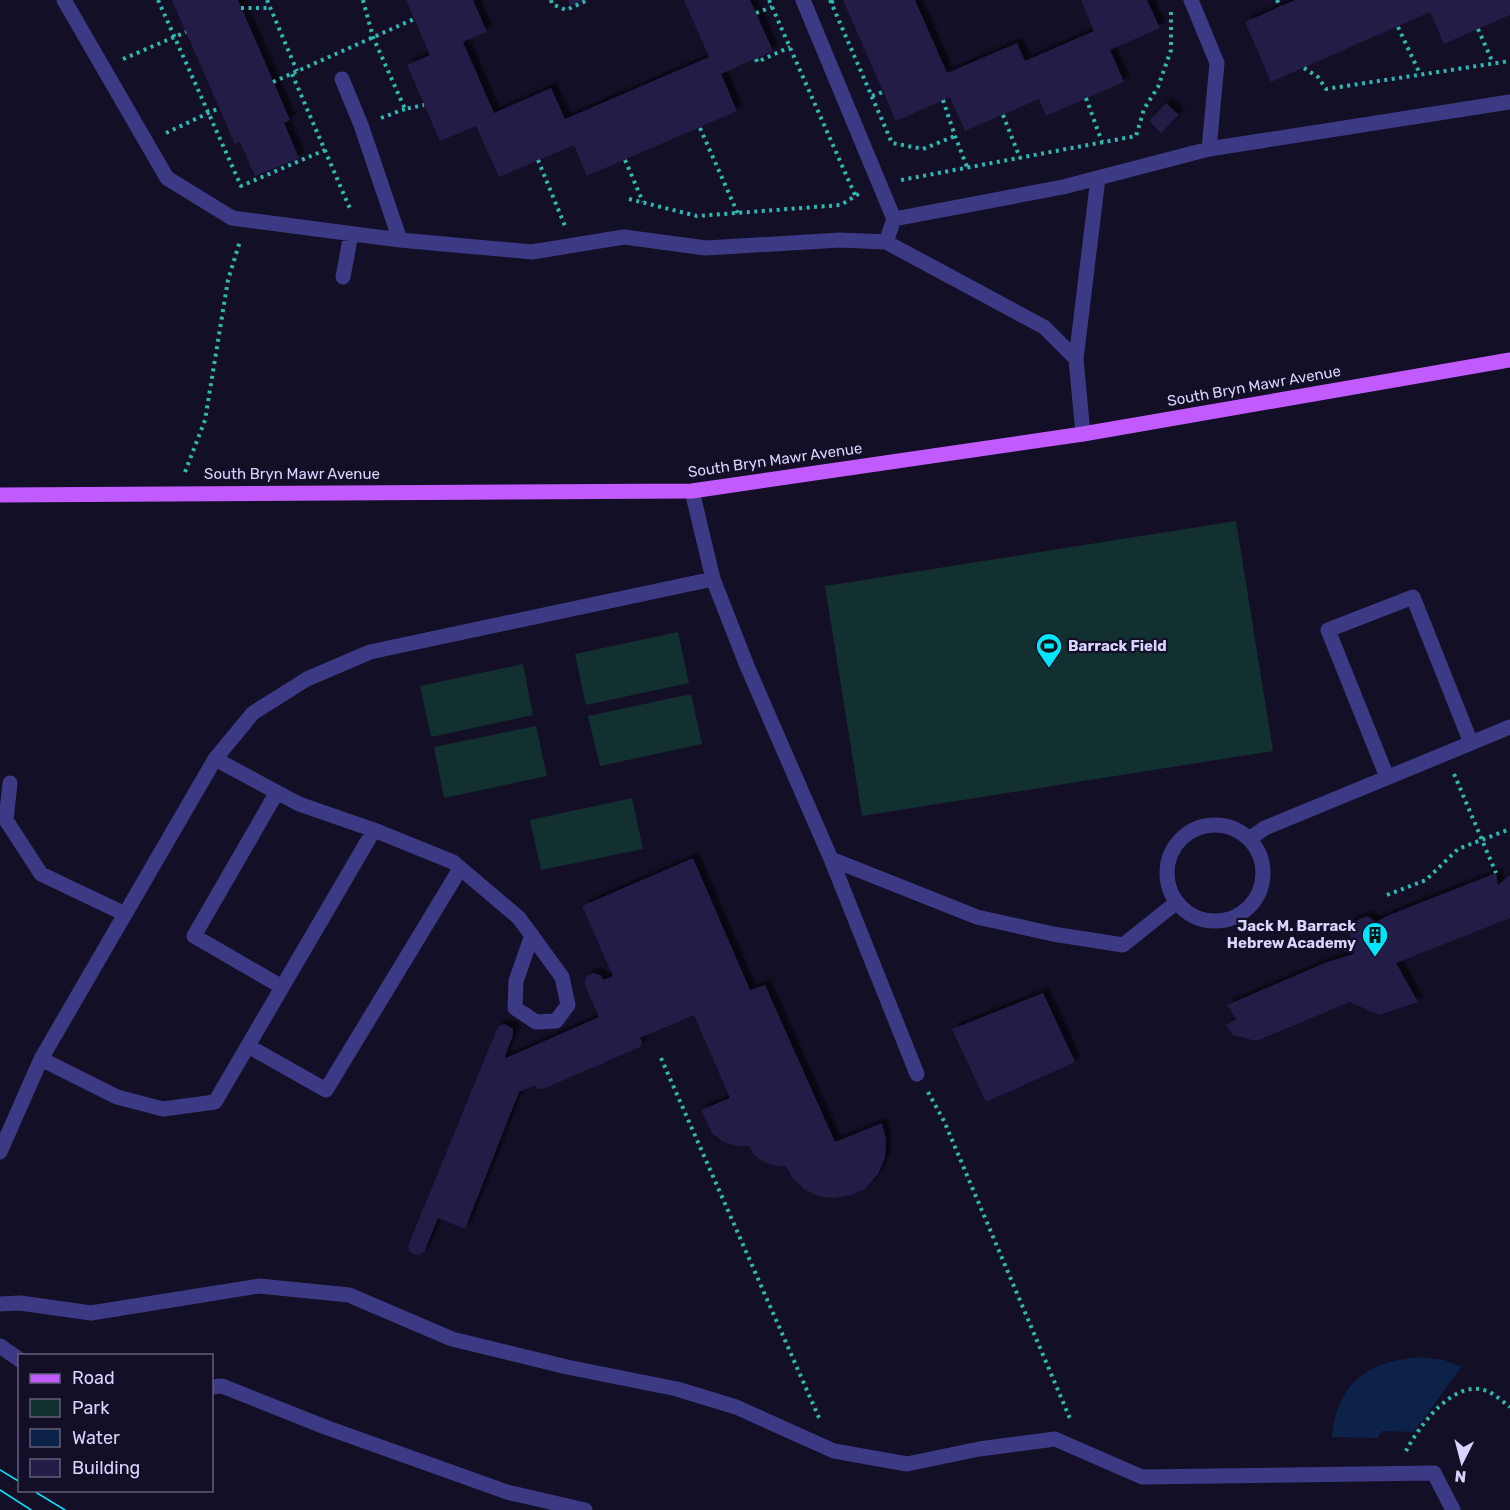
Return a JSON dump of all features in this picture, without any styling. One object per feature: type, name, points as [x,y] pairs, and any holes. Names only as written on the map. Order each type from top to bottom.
[{"type":"main road","name":"South Bryn Mawr Avenue","points":[[0,495],[179,492],[692,491],[1083,434],[1510,360]]},
{"type":"lane","points":[[64,0],[167,178],[232,218],[400,240],[532,252],[624,237],[706,248],[840,240],[886,242],[1044,327],[1076,359]]},
{"type":"lane","points":[[802,0],[894,219],[886,242]]},
{"type":"lane","points":[[1191,0],[1217,63],[1209,149]]},
{"type":"lane","points":[[342,80],[400,240]]},
{"type":"lane","points":[[894,219],[1063,187],[1209,149],[1510,102]]},
{"type":"lane","points":[[1083,434],[1076,359],[1098,178]]},
{"type":"lane","points":[[343,277],[356,235]]},
{"type":"lane","points":[[692,491],[713,579],[747,666],[831,859],[917,1074]]},
{"type":"lane","points":[[0,1152],[41,1059],[215,759],[253,713],[307,679],[370,652],[713,579]]},
{"type":"lane","points":[[1387,777],[1328,630],[1413,597],[1471,743]]},
{"type":"lane","points":[[1249,839],[1265,828],[1510,727]]},
{"type":"lane","points":[[215,759],[299,804],[374,830],[453,862],[519,918],[532,935],[562,976],[568,1005],[556,1021],[536,1022],[515,1008],[516,981],[532,935]]},
{"type":"lane","points":[[10,783],[6,820],[40,874],[125,914]]},
{"type":"lane","points":[[277,792],[194,936],[282,987]]},
{"type":"lane","points":[[1221,826],[1236,830],[1249,839],[1258,852],[1263,867],[1263,883],[1257,897],[1247,909],[1234,918],[1218,921],[1203,920],[1189,914],[1177,903],[1170,889],[1167,873],[1170,857],[1178,843],[1190,833],[1205,827],[1221,826]]},
{"type":"lane","points":[[41,1059],[117,1097],[163,1109],[215,1102],[374,830]]},
{"type":"lane","points":[[831,859],[976,917],[1053,934],[1123,945],[1177,903]]},
{"type":"lane","points":[[248,1046],[326,1090],[460,868]]},
{"type":"lane","points":[[0,1304],[20,1304],[91,1313],[259,1286],[350,1295],[452,1339],[567,1367],[676,1389],[736,1407],[834,1451],[907,1464],[979,1449],[1055,1439],[1142,1477],[1434,1473],[1453,1510]]},
{"type":"lane","points":[[0,1346],[18,1359]]},
{"type":"lane","points":[[213,1387],[222,1386],[507,1492],[585,1510]]},
{"type":"path","points":[[158,0],[241,186],[325,150]]},
{"type":"path","points":[[267,0],[297,71]]},
{"type":"path","points":[[363,0],[373,38],[405,109],[424,105]]},
{"type":"path","points":[[551,0],[552,4],[566,10],[588,0]]},
{"type":"path","points":[[769,0],[855,195]]},
{"type":"path","points":[[838,0],[831,1],[892,143],[923,149],[955,136]]},
{"type":"path","points":[[1277,0],[1280,7]]},
{"type":"path","points":[[756,13],[772,7]]},
{"type":"path","points":[[241,8],[269,8]]},
{"type":"path","points":[[629,199],[697,216],[841,205],[855,195],[895,181],[1136,136],[1144,109],[1158,87],[1171,50],[1171,9]]},
{"type":"path","points":[[273,82],[414,18]]},
{"type":"path","points":[[1398,27],[1420,74]]},
{"type":"path","points":[[1478,29],[1493,63]]},
{"type":"path","points":[[103,68],[186,32]]},
{"type":"path","points":[[756,59],[757,62],[790,47]]},
{"type":"path","points":[[1304,68],[1318,76],[1326,88],[1510,61]]},
{"type":"path","points":[[292,74],[325,150],[356,235]]},
{"type":"path","points":[[872,96],[883,92]]},
{"type":"path","points":[[1086,98],[1102,142]]},
{"type":"path","points":[[943,100],[967,167]]},
{"type":"path","points":[[146,143],[219,108]]},
{"type":"path","points":[[1003,115],[1020,158]]},
{"type":"path","points":[[700,128],[738,214]]},
{"type":"path","points":[[538,160],[572,244]]},
{"type":"path","points":[[626,160],[643,203]]},
{"type":"path","points":[[179,492],[190,454],[205,420],[228,280],[246,220]]},
{"type":"path","points":[[1445,753],[1496,873]]},
{"type":"path","points":[[1387,895],[1426,880],[1458,849],[1510,829]]},
{"type":"path","points":[[661,1058],[834,1451]]},
{"type":"path","points":[[917,1074],[944,1121],[1084,1452]]},
{"type":"path","points":[[1394,1474],[1409,1445],[1441,1403],[1468,1389],[1487,1391],[1510,1407]]},
{"type":"green space","name":"Barrack Field","points":[[1236,521],[1273,751],[862,816],[825,586]]},
{"type":"green space","points":[[678,632],[689,683],[586,705],[575,654]]},
{"type":"green space","points":[[523,664],[533,715],[431,737],[420,686]]},
{"type":"green space","points":[[691,694],[702,744],[600,766],[588,716]]},
{"type":"green space","points":[[536,726],[547,776],[444,798],[434,747]]},
{"type":"green space","points":[[632,798],[643,849],[541,870],[530,820]]},
{"type":"water","points":[[1420,1357],[1444,1360],[1461,1367],[1414,1432],[1382,1431],[1377,1438],[1332,1437],[1335,1418],[1341,1402],[1358,1378],[1385,1364]]},
{"type":"building","points":[[172,0],[238,0],[290,120],[284,123],[299,158],[255,176],[240,142],[235,144]]},
{"type":"building","points":[[406,0],[473,0],[487,32],[463,42],[494,113],[551,88],[565,119],[709,57],[684,0],[750,0],[773,51],[721,74],[737,111],[587,176],[574,145],[499,177],[476,126],[440,141],[407,65],[430,55]]},
{"type":"building","points":[[568,0],[584,0],[570,6]]},
{"type":"building","points":[[843,0],[915,0],[947,73],[1017,43],[1025,61],[1094,31],[1081,0],[1147,0],[1160,28],[1110,50],[1124,82],[1046,116],[1039,99],[965,131],[950,97],[896,121]]},
{"type":"building","points":[[1295,0],[1510,0],[1510,15],[1444,44],[1430,12],[1271,82],[1245,22]]},
{"type":"building","points":[[1166,103],[1179,115],[1161,133],[1149,121]]},
{"type":"building","points":[[693,858],[750,990],[765,985],[835,1142],[882,1123],[886,1140],[885,1158],[878,1174],[866,1188],[851,1195],[833,1198],[818,1196],[804,1189],[793,1179],[786,1166],[764,1162],[754,1155],[749,1146],[736,1146],[723,1142],[712,1133],[701,1110],[730,1098],[694,1015],[640,1038],[642,1042],[640,1047],[543,1089],[538,1089],[535,1085],[519,1092],[465,1229],[438,1218],[424,1252],[419,1255],[413,1254],[409,1251],[408,1246],[500,1025],[505,1024],[513,1029],[506,1058],[599,1017],[584,983],[587,976],[593,973],[600,975],[604,980],[613,976],[582,906]]},
{"type":"building","name":"Jack M. Barrack Hebrew Academy","points":[[1496,873],[1498,885],[1510,875],[1510,918],[1396,963],[1418,1002],[1379,1015],[1350,1002],[1256,1041],[1233,1035],[1226,1025],[1236,1019],[1227,1005],[1327,962],[1354,954],[1348,924],[1367,916],[1376,922]]},
{"type":"building","points":[[1043,993],[1075,1062],[986,1102],[952,1029]]},
{"type":"tram line","points":[[0,1470],[18,1481]]},
{"type":"tram line","points":[[0,1490],[31,1510]]},
{"type":"tram line","points":[[35,1492],[65,1510]]},
{"type":"place","name":"Barrack Field","points":[[1049,669]]},
{"type":"place","name":"Jack M. Barrack Hebrew Academy","points":[[1375,958]]}]
